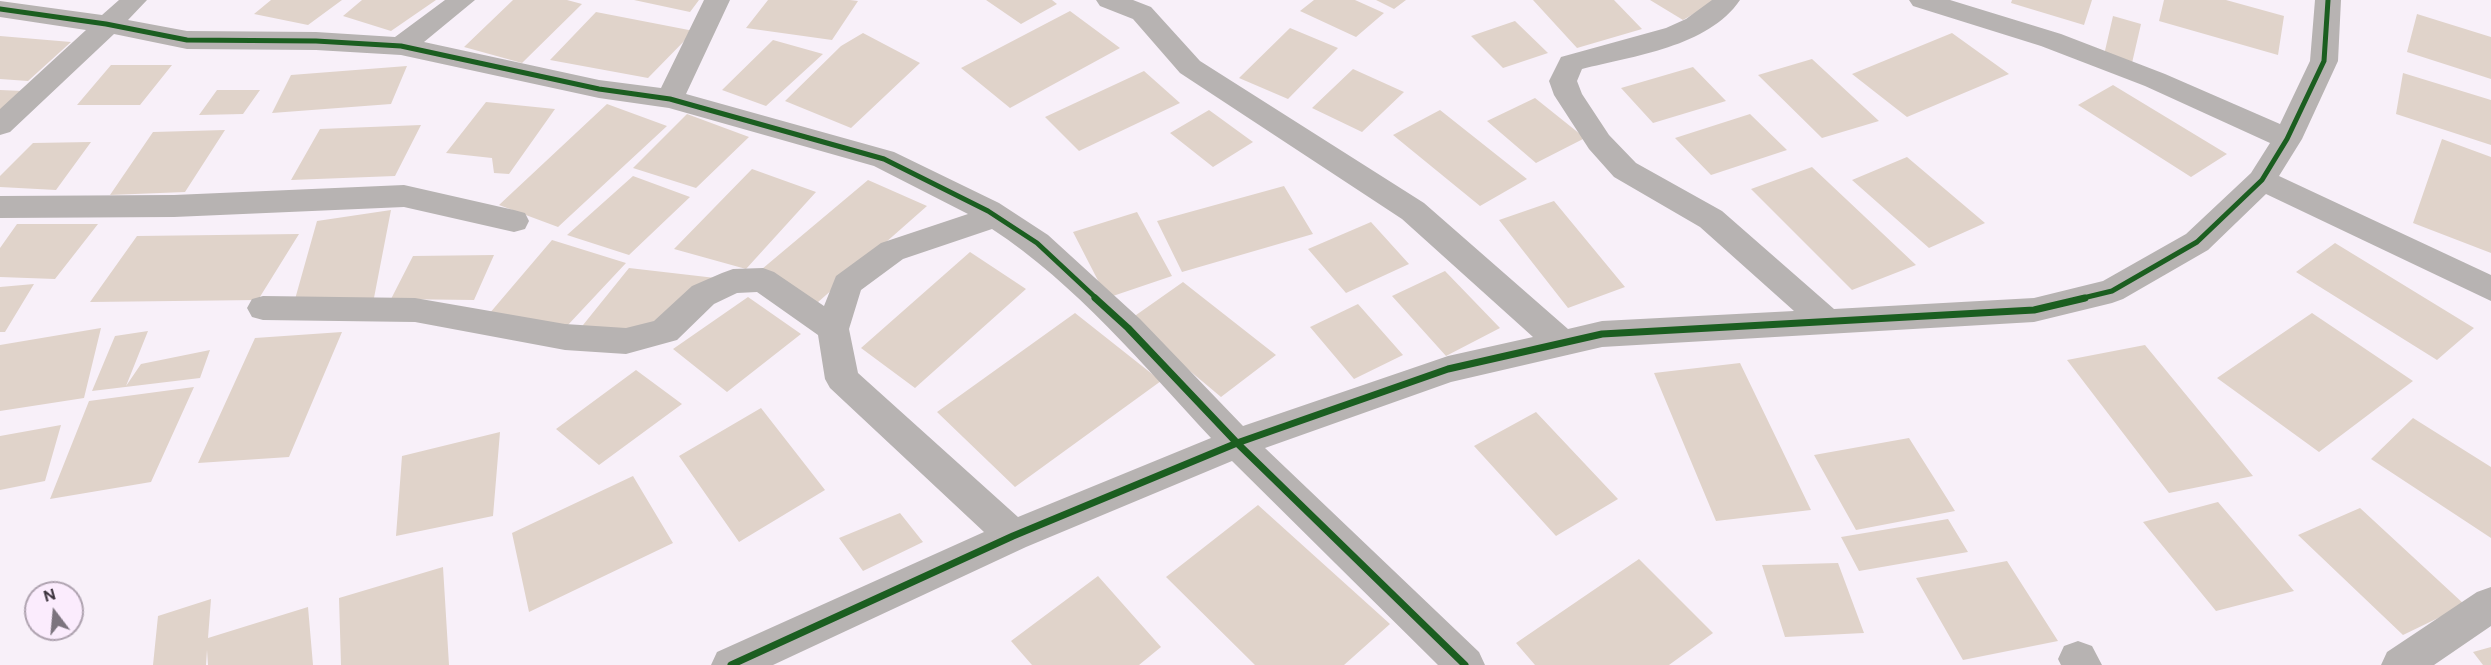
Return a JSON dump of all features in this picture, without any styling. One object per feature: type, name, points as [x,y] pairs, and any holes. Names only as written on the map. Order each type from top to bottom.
[{"type":"street","points":[[0,125],[134,0]]},
{"type":"street","points":[[401,46],[462,0]]},
{"type":"street","points":[[670,99],[717,0]]},
{"type":"street","points":[[1109,0],[1142,13],[1190,67],[1413,211],[1562,343]]},
{"type":"street","points":[[1727,0],[1703,19],[1663,39],[1571,63],[1563,81],[1568,95],[1599,142],[1625,170],[1711,219],[1827,321]]},
{"type":"street","points":[[1922,0],[2062,44],[2155,81],[2287,139]]},
{"type":"street","points":[[731,665],[1013,536],[1237,443],[1448,369],[1602,334],[2034,310],[2112,291],[2198,242],[2262,180],[2287,139],[2324,61],[2328,0]]},
{"type":"street","points":[[0,9],[106,24],[187,40],[316,41],[401,46],[599,89],[670,99],[885,159],[996,216],[1037,243],[1128,328],[1237,443],[1465,665]]},
{"type":"street","points":[[2262,180],[2491,289]]},
{"type":"street","points":[[0,207],[174,206],[404,196],[514,221]]},
{"type":"street","points":[[996,216],[892,251],[848,285],[833,329],[842,379],[1013,536]]},
{"type":"street","points":[[263,308],[415,310],[565,337],[626,341],[665,331],[703,295],[733,281],[763,280],[833,329]]},
{"type":"street","points":[[2401,665],[2491,604]]},
{"type":"building","points":[[271,0],[342,0],[308,25],[254,14]]},
{"type":"building","points":[[362,0],[436,0],[391,31],[343,16]]},
{"type":"building","points":[[513,0],[567,0],[582,4],[522,63],[464,47]]},
{"type":"building","points":[[634,0],[699,0],[690,12]]},
{"type":"building","points":[[768,0],[858,1],[832,40],[746,28]]},
{"type":"building","points":[[986,0],[1052,0],[1057,4],[1021,24]]},
{"type":"building","points":[[1314,0],[1355,0],[1384,13],[1356,37],[1300,11]]},
{"type":"building","points":[[1376,0],[1406,0],[1394,9]]},
{"type":"building","points":[[1533,0],[1614,0],[1642,29],[1577,48]]},
{"type":"building","points":[[1650,0],[1718,0],[1683,20]]},
{"type":"building","points":[[2012,0],[2092,0],[2084,25],[2011,3]]},
{"type":"building","points":[[2164,0],[2226,0],[2284,16],[2278,55],[2159,21]]},
{"type":"building","points":[[1070,11],[1120,48],[1010,108],[961,68]]},
{"type":"building","points":[[596,12],[694,31],[648,78],[550,60]]},
{"type":"building","points":[[2417,14],[2491,37],[2491,79],[2407,52]]},
{"type":"building","points":[[2113,16],[2141,24],[2132,63],[2104,55]]},
{"type":"building","points":[[1515,21],[1548,53],[1503,68],[1471,36]]},
{"type":"building","points":[[1290,28],[1338,48],[1288,99],[1239,78]]},
{"type":"building","points":[[863,33],[920,63],[851,128],[785,101],[841,46]]},
{"type":"building","points":[[1952,33],[2009,74],[1907,117],[1852,74]]},
{"type":"building","points":[[0,36],[71,42],[28,81],[0,79]]},
{"type":"building","points":[[773,40],[823,54],[766,106],[722,90]]},
{"type":"building","points":[[1812,59],[1879,121],[1822,138],[1758,75]]},
{"type":"building","points":[[111,65],[172,65],[140,105],[77,105]]},
{"type":"building","points":[[407,66],[391,104],[272,113],[291,75]]},
{"type":"building","points":[[1693,67],[1726,101],[1653,123],[1621,88]]},
{"type":"building","points":[[1353,69],[1404,92],[1362,132],[1312,108]]},
{"type":"building","points":[[1144,71],[1180,103],[1079,151],[1045,117]]},
{"type":"building","points":[[2403,73],[2491,100],[2491,145],[2396,114]]},
{"type":"building","points":[[2113,85],[2227,154],[2191,177],[2078,105]]},
{"type":"building","points":[[0,90],[23,91],[0,115]]},
{"type":"building","points":[[217,90],[260,90],[243,114],[199,115]]},
{"type":"building","points":[[1535,98],[1585,138],[1536,163],[1487,121]]},
{"type":"building","points":[[486,102],[555,109],[509,174],[494,173],[492,158],[446,153]]},
{"type":"building","points":[[607,104],[667,126],[558,227],[499,205]]},
{"type":"building","points":[[1209,110],[1253,142],[1213,167],[1170,133]]},
{"type":"building","points":[[1440,110],[1527,179],[1480,206],[1393,135]]},
{"type":"building","points":[[687,114],[749,137],[696,188],[633,168]]},
{"type":"building","points":[[1750,114],[1787,150],[1711,175],[1675,138]]},
{"type":"building","points":[[421,125],[395,176],[291,180],[320,129]]},
{"type":"building","points":[[225,130],[185,192],[110,195],[153,132]]},
{"type":"building","points":[[2442,139],[2491,157],[2491,253],[2413,223]]},
{"type":"building","points":[[91,142],[56,190],[0,187],[0,176],[33,143]]},
{"type":"building","points":[[1907,157],[1985,223],[1929,248],[1852,180]]},
{"type":"building","points":[[1812,167],[1916,265],[1852,290],[1751,189]]},
{"type":"building","points":[[752,169],[816,192],[746,269],[674,249]]},
{"type":"building","points":[[633,176],[690,197],[629,255],[567,235]]},
{"type":"building","points":[[868,180],[927,206],[817,303],[762,269]]},
{"type":"building","points":[[1284,186],[1313,234],[1182,272],[1157,221]]},
{"type":"building","points":[[1554,201],[1625,287],[1568,308],[1499,220]]},
{"type":"building","points":[[391,210],[373,303],[290,317],[317,221]]},
{"type":"building","points":[[1137,212],[1172,276],[1107,298],[1073,232]]},
{"type":"building","points":[[1371,222],[1409,264],[1346,293],[1308,249]]},
{"type":"building","points":[[17,224],[98,224],[55,279],[0,277],[0,248]]},
{"type":"building","points":[[299,234],[258,300],[90,302],[137,236]]},
{"type":"building","points":[[552,240],[626,263],[567,326],[489,314]]},
{"type":"building","points":[[2335,243],[2474,328],[2437,360],[2296,272]]},
{"type":"building","points":[[970,252],[1026,289],[915,388],[861,348]]},
{"type":"building","points":[[494,255],[474,300],[391,299],[413,256]]},
{"type":"building","points":[[629,268],[724,279],[663,325],[626,336],[579,330]]},
{"type":"building","points":[[1445,271],[1500,328],[1446,356],[1392,296]]},
{"type":"building","points":[[1183,282],[1276,355],[1221,397],[1129,320]]},
{"type":"building","points":[[34,284],[5,332],[0,332],[0,287]]},
{"type":"building","points":[[748,297],[801,334],[727,392],[673,349]]},
{"type":"building","points":[[1358,304],[1403,355],[1354,379],[1310,327]]},
{"type":"building","points":[[1075,313],[1161,381],[1015,487],[937,412]]},
{"type":"building","points":[[2312,313],[2413,381],[2319,452],[2217,378]]},
{"type":"building","points":[[101,328],[84,398],[0,411],[0,345]]},
{"type":"building","points":[[148,331],[126,386],[141,364],[210,350],[200,378],[92,391],[115,336]]},
{"type":"building","points":[[342,332],[289,457],[198,463],[255,338]]},
{"type":"building","points":[[2145,345],[2253,476],[2169,493],[2067,360]]},
{"type":"building","points":[[1740,363],[1811,510],[1716,521],[1654,373]]},
{"type":"building","points":[[636,370],[682,404],[599,465],[556,429]]},
{"type":"building","points":[[194,387],[151,482],[50,499],[89,401]]},
{"type":"building","points":[[761,408],[825,490],[739,542],[679,456]]},
{"type":"building","points":[[1536,412],[1618,499],[1556,536],[1474,446]]},
{"type":"building","points":[[2413,418],[2491,467],[2491,538],[2371,459]]},
{"type":"building","points":[[61,425],[45,481],[0,490],[0,436]]},
{"type":"building","points":[[500,432],[493,516],[396,536],[402,456]]},
{"type":"building","points":[[1909,438],[1955,511],[1856,530],[1814,455]]},
{"type":"building","points":[[633,476],[673,543],[529,612],[512,533]]},
{"type":"building","points":[[2218,502],[2294,591],[2216,611],[2143,522]]},
{"type":"building","points":[[1258,505],[1390,624],[1344,665],[1255,665],[1166,577]]},
{"type":"building","points":[[2360,508],[2465,605],[2403,635],[2298,535]]},
{"type":"building","points":[[900,513],[923,542],[863,571],[839,538]]},
{"type":"building","points":[[1948,519],[1968,552],[1859,571],[1841,537]]},
{"type":"building","points":[[1639,559],[1713,633],[1669,665],[1535,665],[1516,643]]},
{"type":"building","points":[[2007,561],[2058,641],[1963,660],[1916,578]]},
{"type":"building","points":[[1838,563],[1864,633],[1785,637],[1762,565]]},
{"type":"building","points":[[443,567],[449,665],[341,665],[339,598]]},
{"type":"building","points":[[1098,576],[1161,647],[1139,665],[1032,665],[1011,641]]},
{"type":"building","points":[[211,599],[208,638],[308,607],[313,665],[208,665],[207,650],[206,665],[153,665],[158,616]]},
{"type":"building","points":[[2491,647],[2491,665],[2483,665],[2473,652]]},
{"type":"cycle path","points":[[731,665],[1013,536],[1237,443],[1448,369],[1602,334],[2034,310],[2112,291],[2197,242],[2262,180],[2287,139],[2324,61],[2328,0]]},
{"type":"cycle path","points":[[0,9],[106,24],[187,40],[316,41],[401,46],[599,89],[670,99],[884,159],[988,211],[1037,243],[1128,328],[1237,443],[1465,665]]}]
